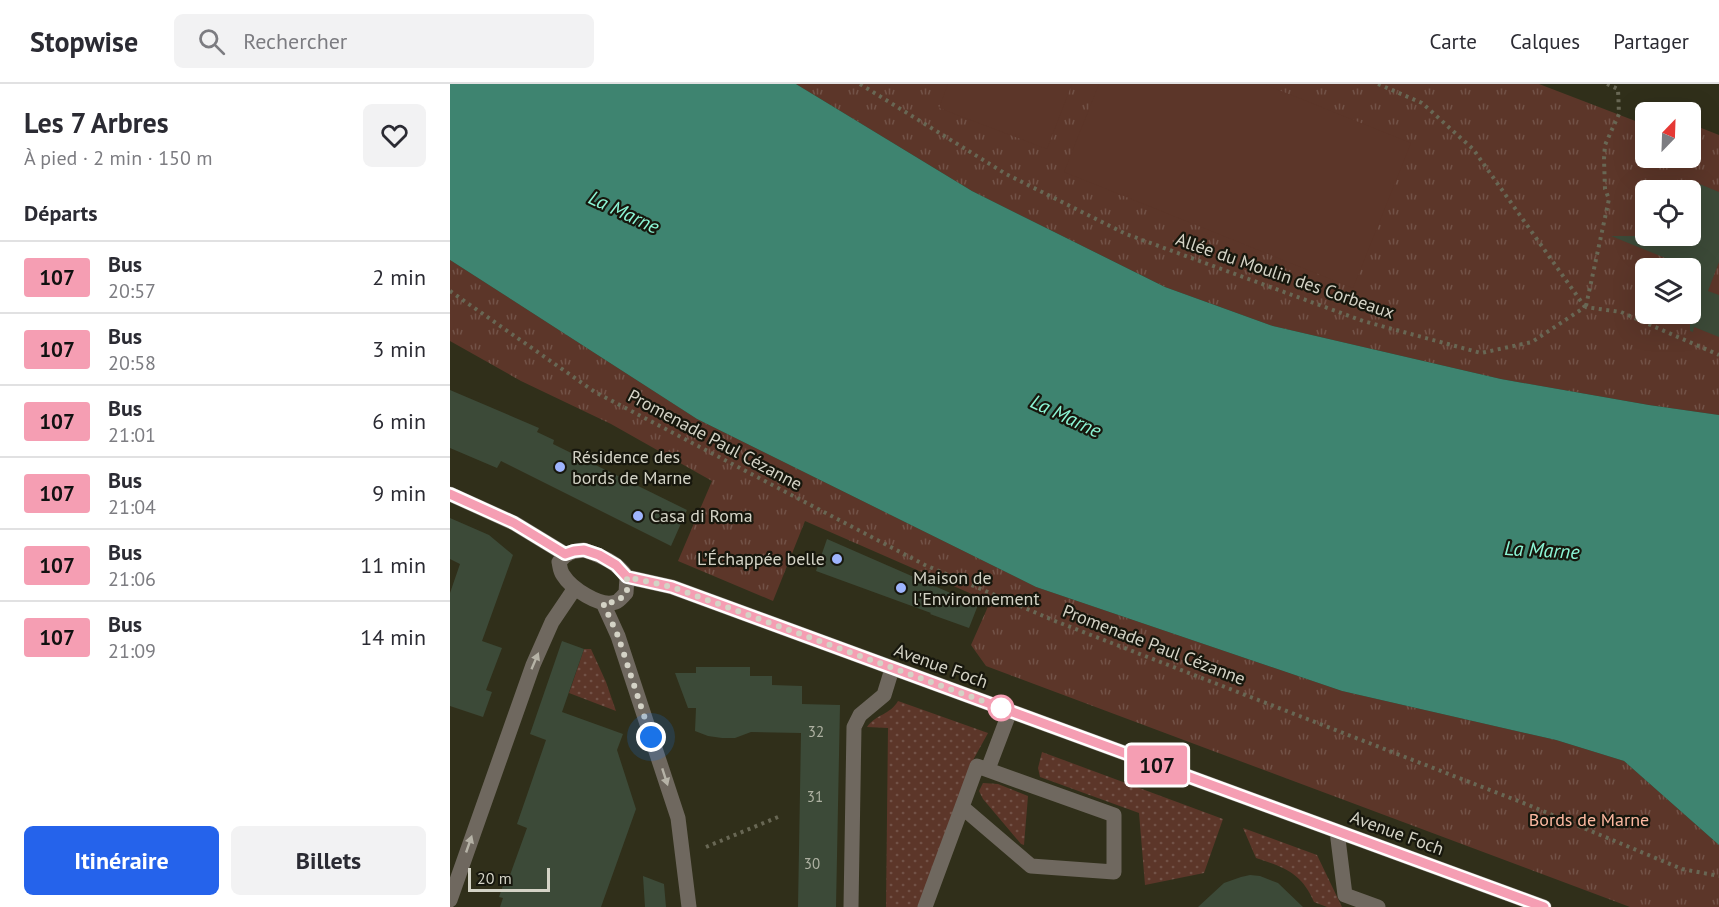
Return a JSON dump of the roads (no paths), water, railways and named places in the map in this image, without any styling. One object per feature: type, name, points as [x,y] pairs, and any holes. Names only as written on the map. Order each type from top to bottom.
[{"type":"street","points":[[450,494],[514,523],[565,554]]},
{"type":"street","points":[[584,550],[599,555],[616,565],[627,577],[627,593],[616,602],[603,603],[575,588],[562,574],[559,562],[565,554],[584,550]]},
{"type":"street","name":"Avenue Foch","points":[[627,577],[672,587],[1544,907]]},
{"type":"street","points":[[450,900],[533,665],[552,622],[575,588]]},
{"type":"street","points":[[603,603],[618,636],[678,818],[689,907]]},
{"type":"street","points":[[851,907],[854,727],[860,715],[884,696],[892,669]]},
{"type":"street","points":[[988,769],[1010,711]]},
{"type":"street","points":[[925,907],[977,766],[1114,815],[1113,872],[1031,866],[962,807]]},
{"type":"street","points":[[1336,831],[1345,895],[1378,907]]},
{"type":"water","name":"La Marne","points":[[450,84],[796,84],[972,191],[1165,287],[1273,326],[1501,379],[1719,415],[1719,845],[1624,761],[1556,740],[1342,691],[1036,587],[697,419],[450,260]]},
{"type":"place","name":"Résidence des bords de Marne","points":[[560,467]]},
{"type":"place","name":"Casa di Roma","points":[[638,516]]},
{"type":"place","name":"L’Échappée belle","points":[[837,559]]},
{"type":"place","name":"Maison de l'Environnement","points":[[901,588]]},
{"type":"park label","name":"Bords de Marne","points":[[1589,820]]}]
